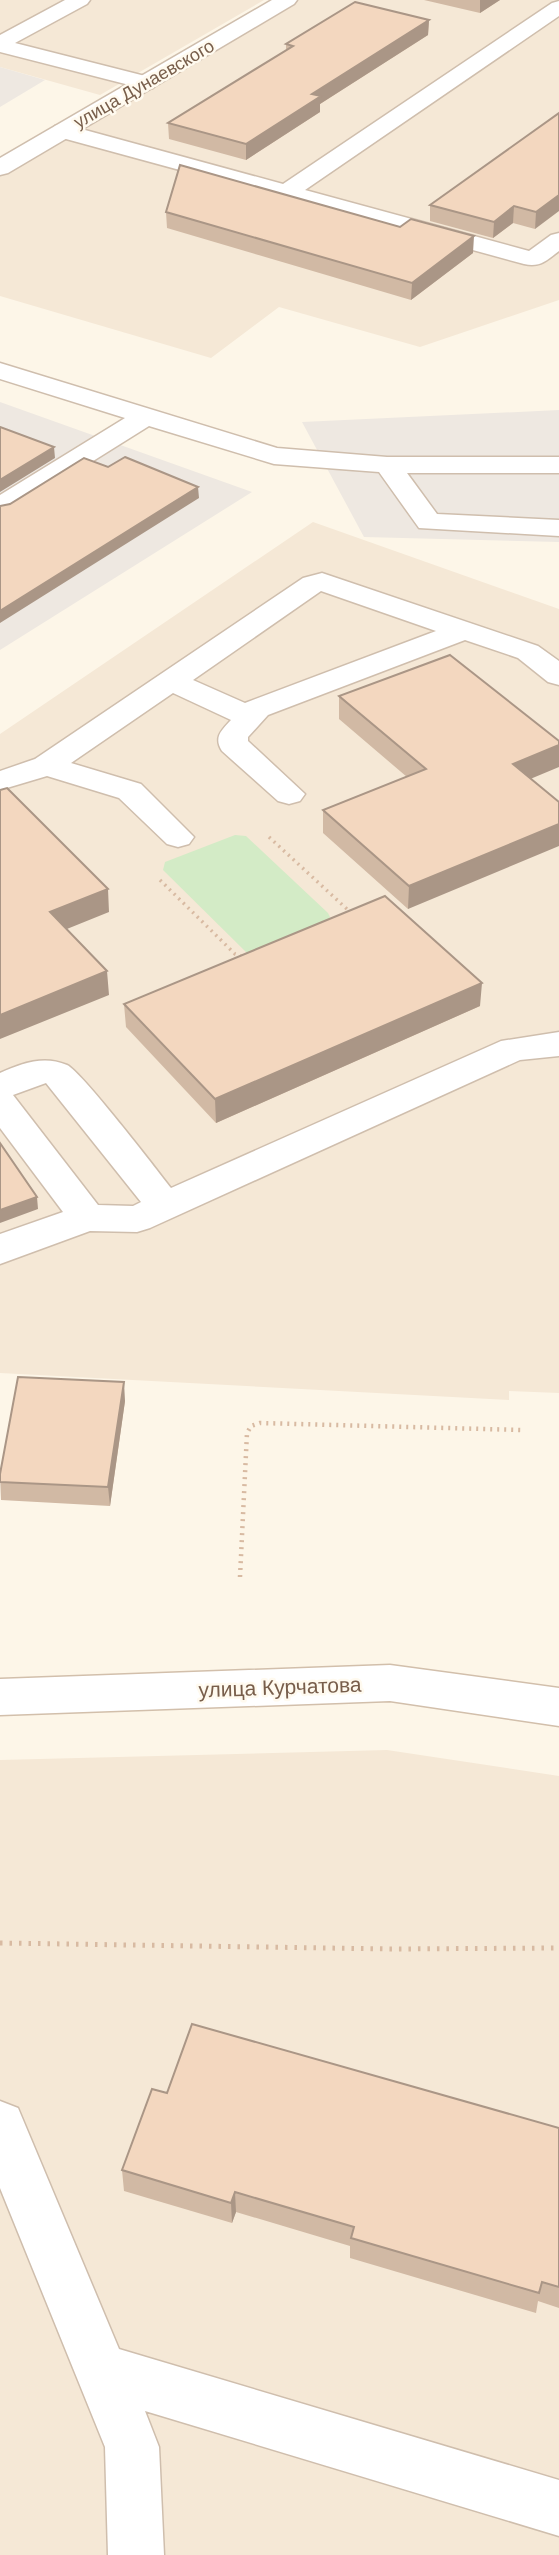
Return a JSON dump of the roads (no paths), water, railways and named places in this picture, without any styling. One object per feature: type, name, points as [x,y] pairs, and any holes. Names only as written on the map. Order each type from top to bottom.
[{"type":"street","points":[[0,44],[80,0]]},
{"type":"street","name":"улица Дунаевского","points":[[0,168],[287,0]]},
{"type":"street","points":[[287,192],[559,6]]},
{"type":"street","points":[[0,44],[145,83]]},
{"type":"street","points":[[63,131],[533,259],[559,240]]},
{"type":"street","points":[[0,371],[274,457],[387,465],[559,465]]},
{"type":"street","points":[[0,507],[145,416]]},
{"type":"street","points":[[387,465],[429,522],[559,528]]},
{"type":"street","points":[[0,781],[46,766],[313,584],[322,582],[528,652],[559,676]]},
{"type":"street","points":[[289,794],[233,744],[233,736],[250,717],[264,705],[466,630]]},
{"type":"street","points":[[171,681],[250,717]]},
{"type":"street","points":[[46,766],[130,792],[178,837]]},
{"type":"street","points":[[0,1250],[88,1217],[137,1219],[513,1049],[559,1044]]},
{"type":"street","points":[[0,1087],[42,1071],[51,1070],[59,1075],[164,1206]]},
{"type":"street","points":[[0,1103],[88,1217]]},
{"type":"street","name":"улица Курчатова","points":[[0,1698],[390,1683],[559,1707]]},
{"type":"street","points":[[0,2125],[132,2447],[136,2555]]},
{"type":"street","points":[[101,2371],[559,2508]]}]
